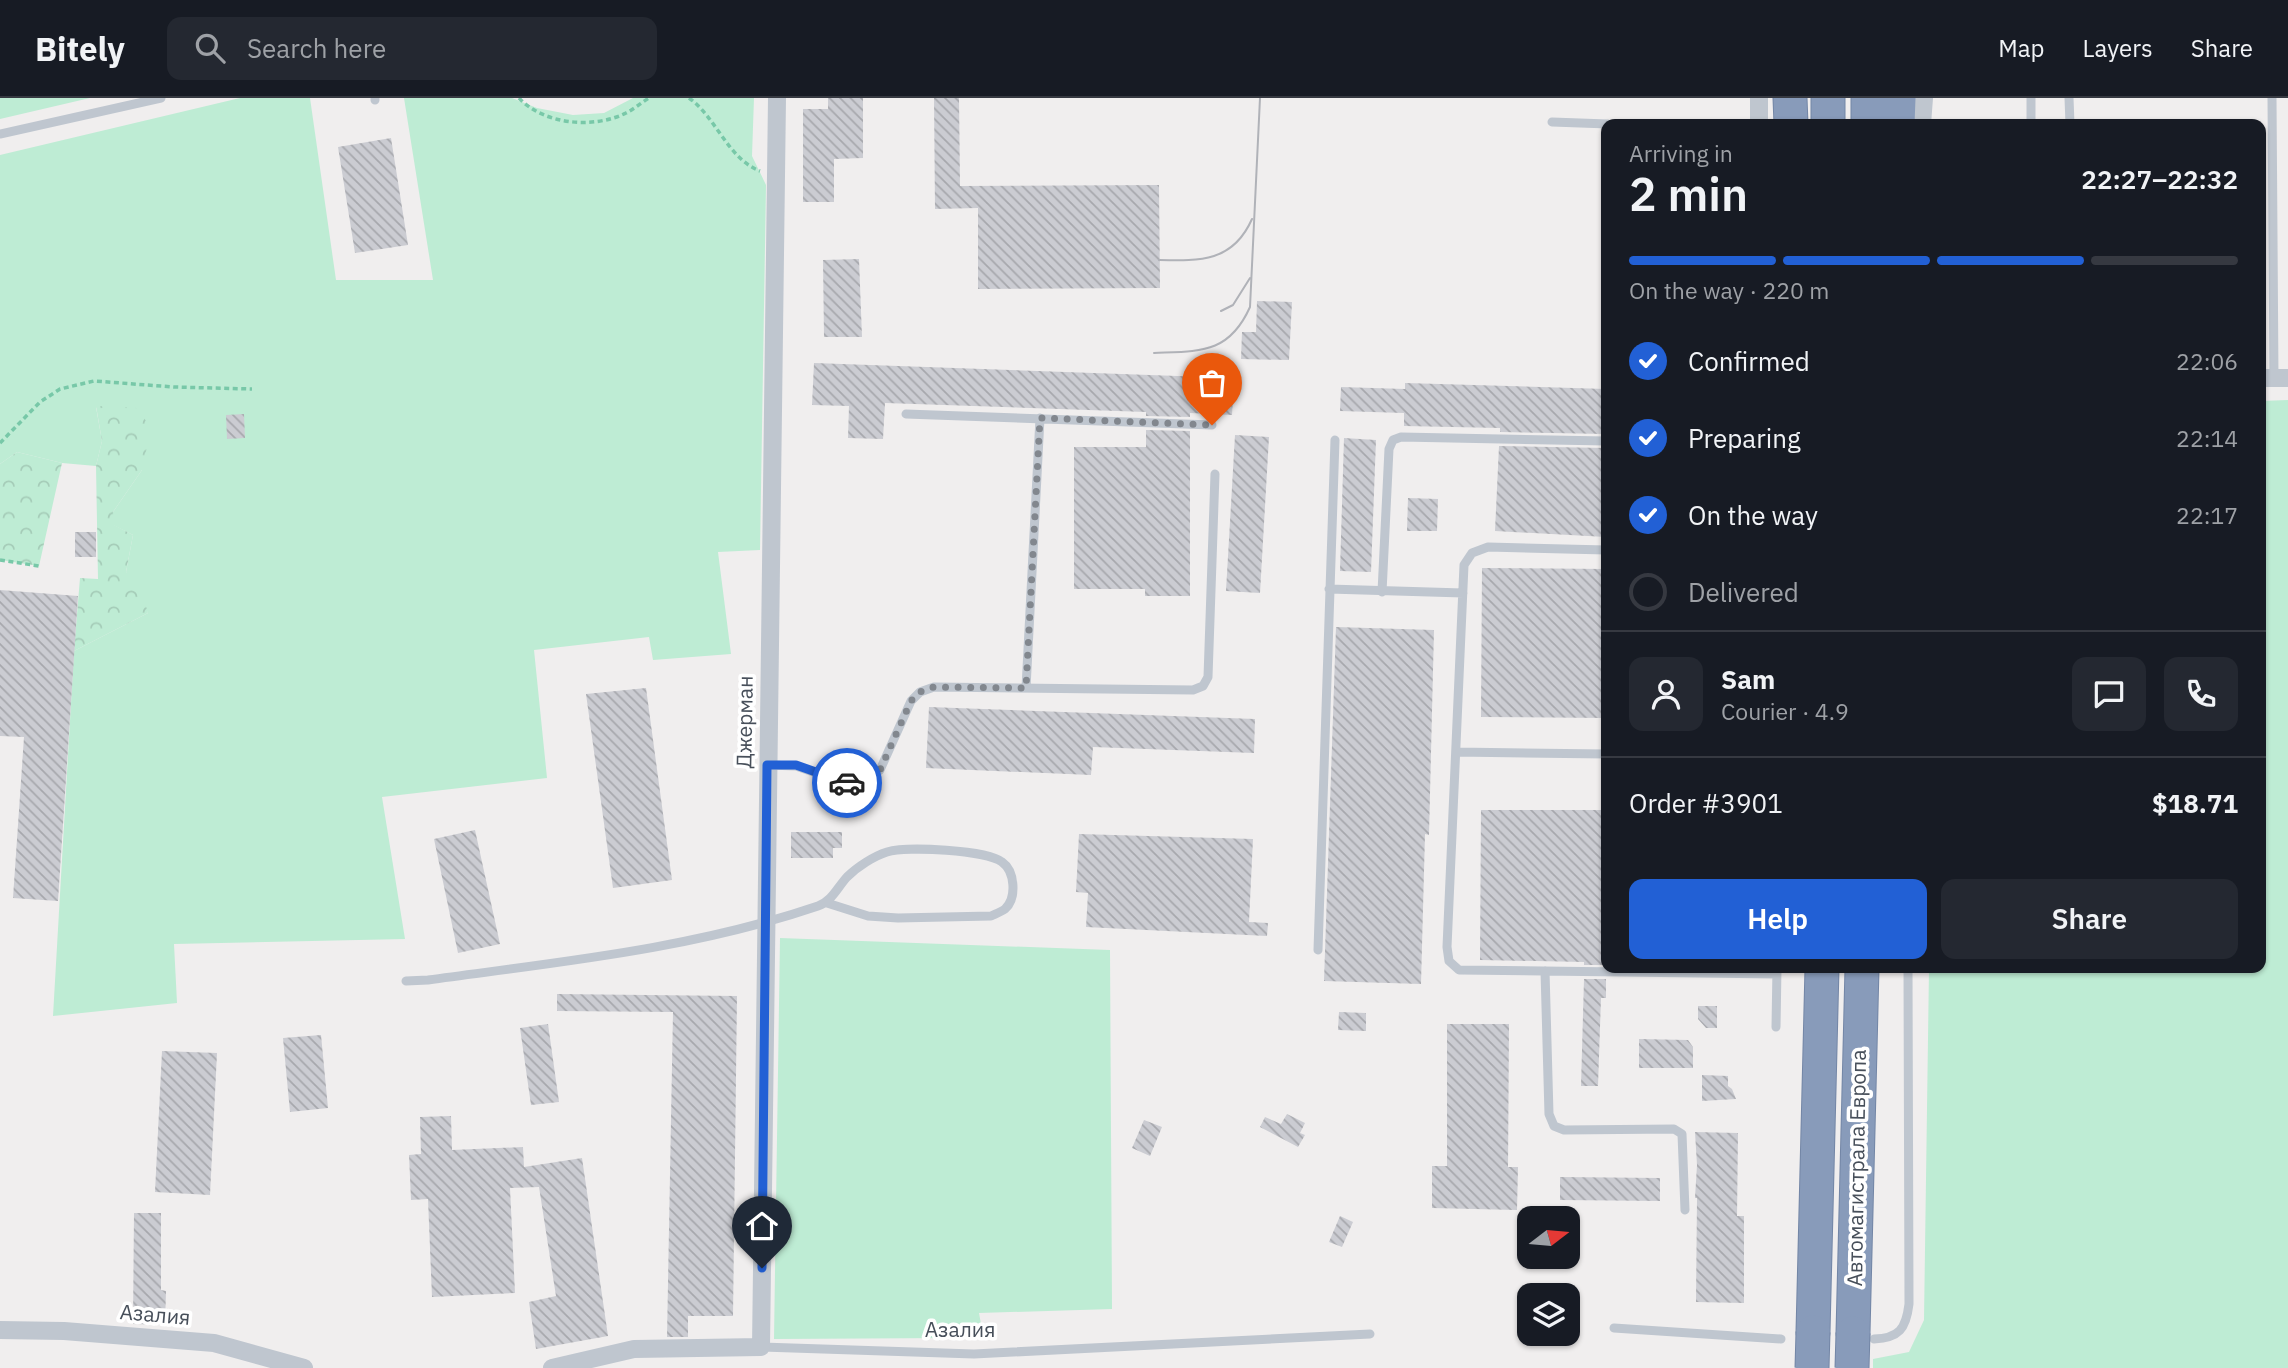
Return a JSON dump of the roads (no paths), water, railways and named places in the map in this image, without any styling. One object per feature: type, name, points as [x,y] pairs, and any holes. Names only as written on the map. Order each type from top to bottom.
[{"type":"highway","points":[[1790,98],[1791,119]]},
{"type":"highway","points":[[1828,98],[1828,119]]},
{"type":"highway","points":[[1868,98],[1868,119]]},
{"type":"highway","points":[[1898,119],[1899,98]]},
{"type":"highway","name":"Автомагистрала Европа","points":[[1812,1368],[1797,1335],[1822,973]]},
{"type":"highway","name":"Автомагистрала Европа","points":[[1852,1368],[1863,1336],[1862,973]]},
{"type":"street","name":"Джерман","points":[[761,1347],[777,98]]},
{"type":"street","points":[[1759,98],[1759,119]]},
{"type":"street","points":[[1922,119],[1924,98]]},
{"type":"street","name":"Азалия","points":[[0,1330],[64,1331],[214,1343],[304,1368]]},
{"type":"street","name":"Азалия","points":[[552,1368],[634,1349],[761,1347]]},
{"type":"lane","points":[[0,134],[161,98]]},
{"type":"lane","points":[[2031,98],[2031,119]]},
{"type":"lane","points":[[2069,98],[2070,119]]},
{"type":"lane","points":[[2272,98],[2274,378]]},
{"type":"lane","points":[[1552,122],[1601,124]]},
{"type":"lane","points":[[906,414],[1212,425]]},
{"type":"lane","points":[[1026,688],[1040,418]]},
{"type":"lane","points":[[1382,592],[1389,449],[1393,440],[1401,437],[1601,441]]},
{"type":"lane","points":[[1318,950],[1335,440]]},
{"type":"lane","points":[[767,765],[796,765],[845,783],[866,780],[880,770],[911,701],[920,692],[934,687],[1193,690],[1203,686],[1208,677],[1214,474]]},
{"type":"lane","points":[[1601,550],[1488,547],[1472,554],[1464,565],[1447,947],[1450,961],[1459,970],[1601,971]]},
{"type":"lane","points":[[1329,589],[1463,593]]},
{"type":"lane","points":[[1456,752],[1601,754]]},
{"type":"lane","points":[[406,981],[639,951],[766,923],[827,903],[848,876],[888,852],[924,848],[994,856],[1004,863],[1010,873],[1013,888],[1010,902],[1003,911],[990,916],[868,916],[827,903]]},
{"type":"lane","points":[[1545,971],[1549,1114],[1554,1126],[1564,1130],[1674,1129],[1682,1134],[1685,1210]]},
{"type":"lane","points":[[1776,1027],[1777,973]]},
{"type":"lane","points":[[1863,1336],[1886,1339],[1896,1335],[1907,1316],[1909,1304],[1908,973]]},
{"type":"lane","points":[[1614,1328],[1797,1335]]},
{"type":"lane","name":"Азалия","points":[[761,1347],[974,1354],[1370,1334]]},
{"type":"tram line","points":[[1154,353],[1199,350],[1223,342],[1233,334],[1250,307],[1260,98]]},
{"type":"tram line","points":[[1159,260],[1188,260],[1214,256],[1235,244],[1252,219]]},
{"type":"tram line","points":[[1221,311],[1233,305],[1250,278]]}]
